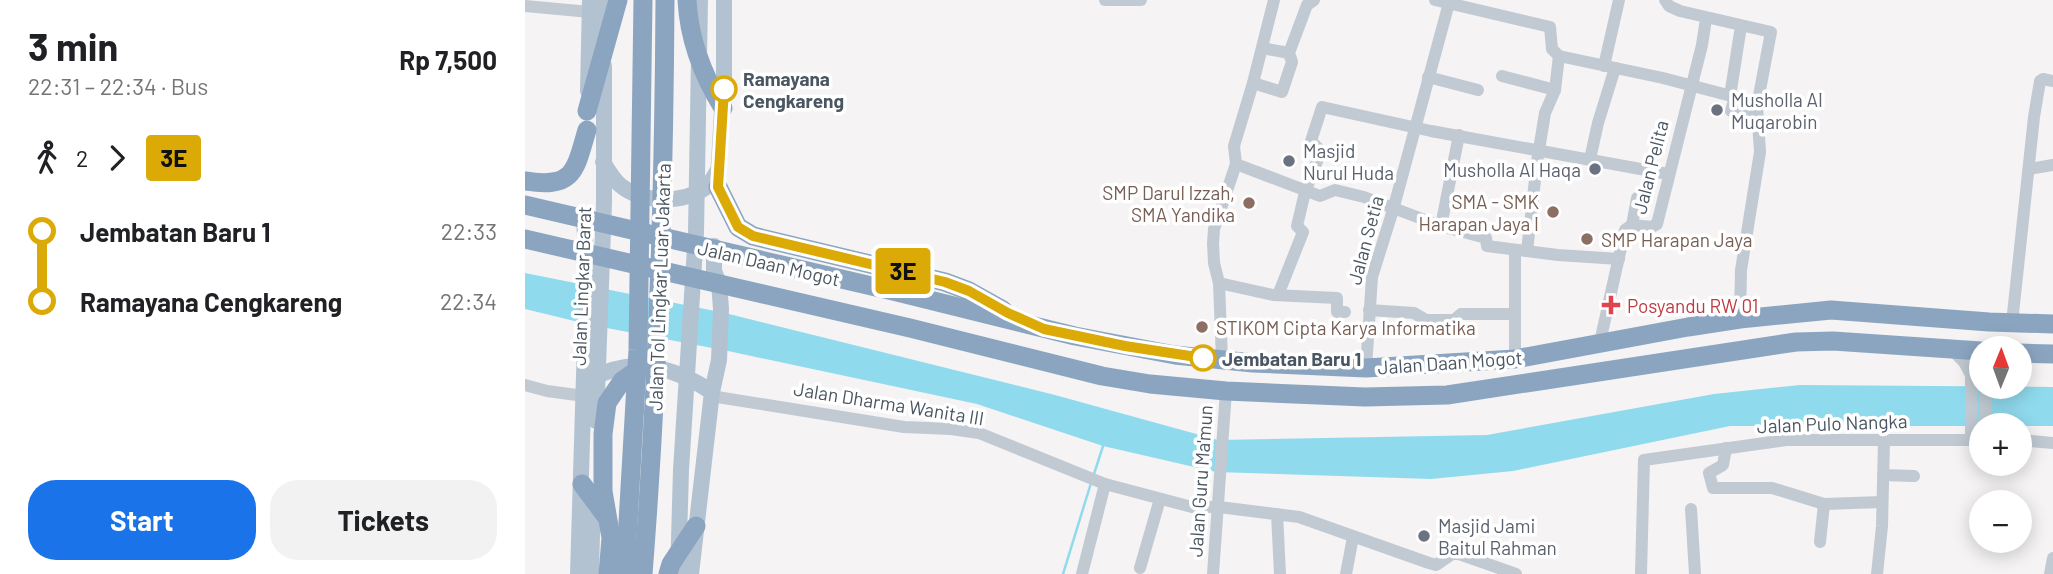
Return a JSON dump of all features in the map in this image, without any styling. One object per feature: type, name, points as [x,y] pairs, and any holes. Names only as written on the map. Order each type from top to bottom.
[{"type":"highway","points":[[525,181],[556,183],[569,176],[577,164],[618,0]]},
{"type":"highway","name":"Jalan Tol Lingkar Luar Jakarta","points":[[625,574],[638,350],[643,0]]},
{"type":"highway","name":"Jalan Tol Lingkar Luar Jakarta","points":[[643,574],[653,447],[663,188],[665,0]]},
{"type":"highway","points":[[687,0],[695,54],[723,108]]},
{"type":"highway","points":[[718,178],[738,227],[753,236],[927,277],[969,291],[1044,329]]},
{"type":"highway","name":"Jalan Daan Mogot","points":[[525,205],[1044,329],[1162,353],[1222,360],[1366,368],[1515,359],[1740,319],[1831,310],[2053,324]]},
{"type":"highway","name":"Jalan Daan Mogot","points":[[525,239],[910,328],[1102,376],[1150,384],[1226,391],[1415,397],[1484,391],[1796,342],[1833,341],[1969,351]]},
{"type":"highway","points":[[893,291],[927,277]]},
{"type":"highway","points":[[2032,353],[2053,354]]},
{"type":"highway","points":[[609,566],[611,538],[603,491],[603,434],[607,403],[622,381],[643,366]]},
{"type":"highway","points":[[582,484],[607,519]]},
{"type":"highway","points":[[674,568],[696,526]]},
{"type":"main road","name":"Jalan Lingkar Barat","points":[[591,574],[604,203],[603,0]]},
{"type":"main road","points":[[674,568],[696,232],[700,0]]},
{"type":"main road","points":[[590,6],[587,120],[597,153],[619,185],[647,197],[666,199],[689,196],[718,178],[723,108],[724,0]]},
{"type":"main road","name":"Jalan Lingkar Barat","points":[[578,574],[587,277],[584,218]]},
{"type":"main road","points":[[691,574],[712,394],[719,360],[721,309],[713,248]]},
{"type":"main road","points":[[584,390],[602,373],[643,366],[668,369],[691,378],[712,394]]},
{"type":"street","points":[[1105,0],[1141,0]]},
{"type":"street","points":[[1222,360],[1214,229],[1236,164],[1234,146],[1274,0]]},
{"type":"street","points":[[1253,83],[1282,92],[1292,62],[1289,53],[1307,5],[1314,0]]},
{"type":"street","points":[[1435,0],[1551,27],[1552,49],[1559,56],[1735,97],[1731,111],[1759,119]]},
{"type":"street","points":[[1590,159],[1610,67],[1619,0]]},
{"type":"street","points":[[1665,0],[1669,6],[1706,19],[1771,32],[1757,106],[1758,169],[1741,270],[1740,319]]},
{"type":"street","name":"Jalan Setia","points":[[1366,368],[1372,277],[1449,3]]},
{"type":"street","points":[[525,6],[590,6]]},
{"type":"street","name":"Jalan Pelita","points":[[1600,342],[1625,230],[1632,225],[1650,228],[1656,226],[1706,19]]},
{"type":"street","points":[[1730,96],[1741,26]]},
{"type":"street","points":[[1262,48],[1289,53]]},
{"type":"street","points":[[1515,359],[1515,314],[1521,250],[1545,113],[1555,90],[1559,56]]},
{"type":"street","points":[[1502,76],[1555,90]]},
{"type":"street","points":[[1428,77],[1478,90]]},
{"type":"street","points":[[2012,323],[2033,117],[2039,82],[2043,79],[2053,81]]},
{"type":"street","points":[[1278,295],[1304,232],[1297,226],[1305,192],[1321,150],[1311,141],[1322,107],[1414,127],[1668,174]]},
{"type":"street","points":[[1441,226],[1458,135]]},
{"type":"street","points":[[1236,164],[1320,196],[1335,190],[1364,197],[1393,210],[1486,238],[1487,246],[1558,256],[1619,258]]},
{"type":"street","points":[[2029,169],[2053,165]]},
{"type":"street","points":[[1632,225],[1637,198]]},
{"type":"street","points":[[1219,283],[1278,295],[1337,298],[1337,312],[1345,312]]},
{"type":"street","points":[[1369,310],[1414,313],[1426,320],[1454,320],[1461,314],[1515,314]]},
{"type":"street","points":[[1952,350],[1965,362],[1971,375],[1973,413]]},
{"type":"street","points":[[525,385],[547,391],[584,390]]},
{"type":"street","name":"Jalan Guru Ma'mun","points":[[1213,574],[1226,391]]},
{"type":"street","name":"Jalan Dharma Wanita III","points":[[712,394],[904,427],[979,433],[1083,477],[1160,499],[1192,507],[1219,507],[1299,517],[1442,568],[1452,554],[1459,554],[1479,568]]},
{"type":"street","name":"Jalan Pulo Nangka","points":[[1641,574],[1644,460],[1786,440],[1969,438]]},
{"type":"street","points":[[1877,574],[1884,440]]},
{"type":"street","points":[[2032,441],[2053,443]]},
{"type":"street","points":[[1727,448],[1723,466],[1709,472],[1713,488],[1772,488],[1824,504],[1882,502]]},
{"type":"street","points":[[1883,475],[1914,476]]},
{"type":"street","points":[[1082,574],[1101,482]]},
{"type":"street","points":[[1140,568],[1160,499]]},
{"type":"street","points":[[1820,542],[1824,504]]},
{"type":"street","points":[[1691,509],[1695,574]]},
{"type":"street","points":[[1276,514],[1280,574]]},
{"type":"street","points":[[1346,574],[1353,537]]},
{"type":"street","points":[[2050,574],[2053,558]]},
{"type":"street","points":[[1479,568],[1515,574]]},
{"type":"water","points":[[525,273],[725,313],[1055,395],[1218,440],[1487,435],[1714,394],[1800,385],[1969,386],[1969,399],[2032,399],[2032,387],[2053,387],[2053,426],[2032,426],[2032,413],[1969,413],[1969,426],[1730,426],[1513,471],[1431,479],[1216,472],[1103,446],[977,404],[525,309]]},
{"type":"waterway","points":[[1094,474],[1104,443]]},
{"type":"waterway","points":[[1063,574],[1091,483]]},
{"type":"bus line","name":"3E","points":[[724,89],[718,187],[732,219],[738,227],[753,236],[945,282],[969,291],[1044,329],[1125,346],[1203,358]]},
{"type":"place","name":"Ramayana Cengkareng","points":[[724,89]]},
{"type":"place","name":"Musholla Al Muqarobin","points":[[1717,110]]},
{"type":"place","name":"Masjid Nurul Huda","points":[[1289,161]]},
{"type":"place","name":"Musholla Al Haqa","points":[[1595,169]]},
{"type":"place","name":"SMP Darul Izzah, SMA Yandika","points":[[1249,203]]},
{"type":"place","name":"SMA - SMK Harapan Jaya I","points":[[1553,212]]},
{"type":"place","name":"SMP Harapan Jaya","points":[[1587,239]]},
{"type":"place","name":"Posyandu RW 01","points":[[1611,305]]},
{"type":"place","name":"STIKOM Cipta Karya Informatika","points":[[1202,327]]},
{"type":"place","name":"Jembatan Baru 1","points":[[1203,358]]},
{"type":"place","name":"Masjid Jami Baitul Rahman","points":[[1424,536]]}]
